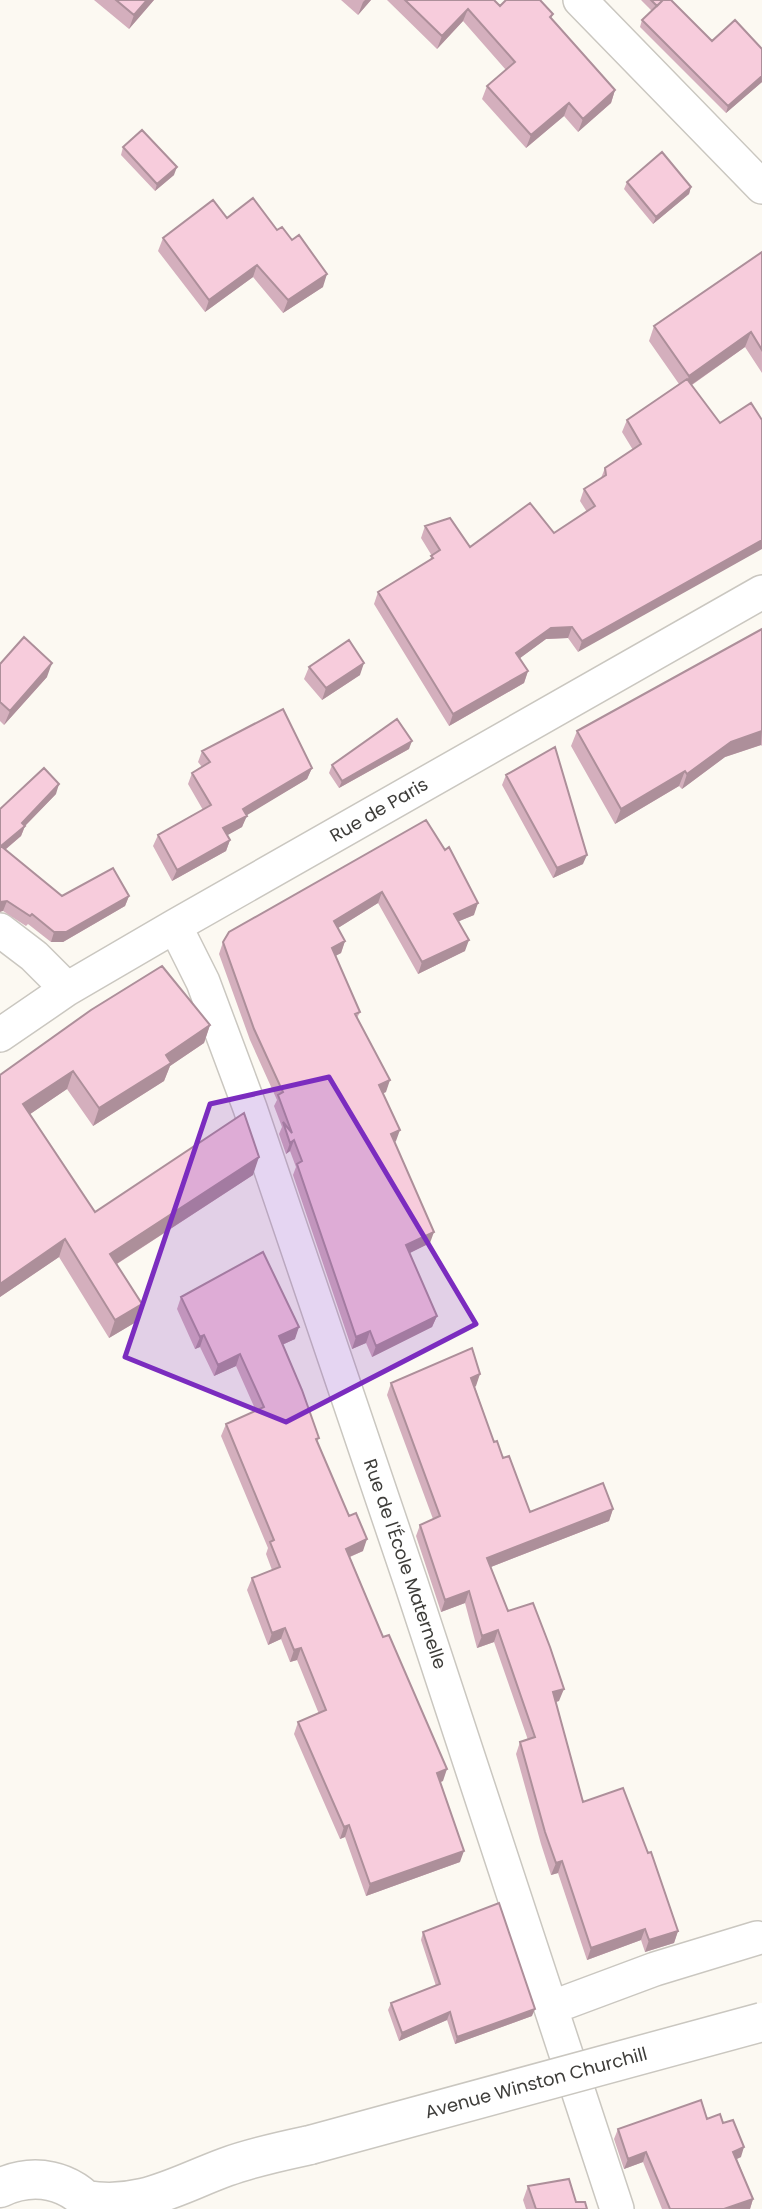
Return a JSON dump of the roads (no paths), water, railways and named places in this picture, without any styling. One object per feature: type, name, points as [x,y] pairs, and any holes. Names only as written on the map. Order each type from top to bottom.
[{"type":"main road","name":"Avenue Winston Churchill","points":[[90,2205],[147,2200],[241,2162],[762,2022]]},
{"type":"main road","name":"Avenue Winston Churchill","points":[[182,2209],[310,2145]]},
{"type":"main road","points":[[0,2188],[24,2179],[43,2179],[66,2186],[90,2205]]},
{"type":"street","points":[[580,0],[762,187]]},
{"type":"street","name":"Rue de Paris","points":[[0,1035],[66,989],[174,926],[762,592]]},
{"type":"street","name":"Rue de l'École Maternelle","points":[[174,926],[203,982],[231,1053],[553,2007],[617,2209]]},
{"type":"street","points":[[0,930],[34,956],[66,989]]},
{"type":"street","points":[[553,2007],[692,1956],[757,1938]]}]
